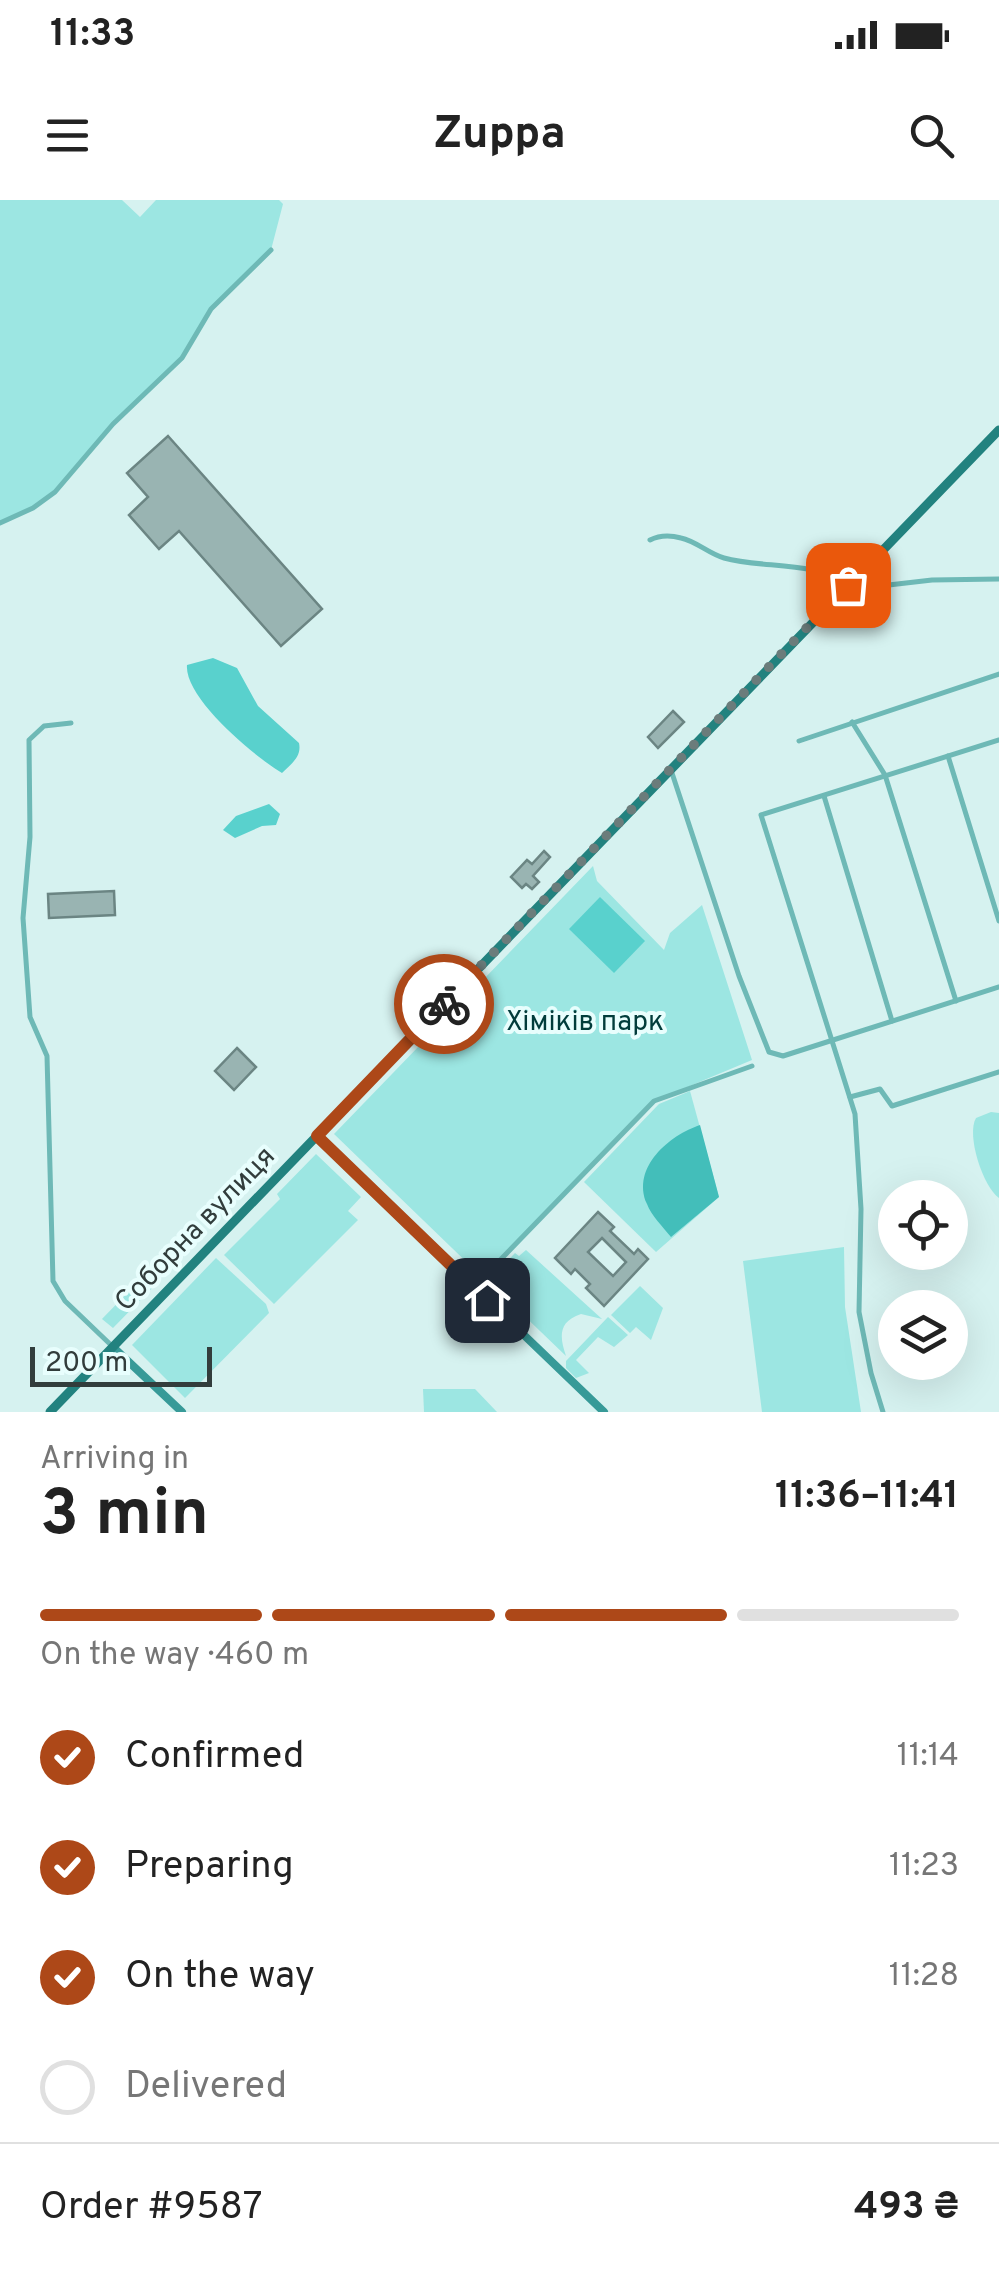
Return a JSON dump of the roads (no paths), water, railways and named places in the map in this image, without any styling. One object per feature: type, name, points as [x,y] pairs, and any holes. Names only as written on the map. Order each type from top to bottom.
[{"type":"main road","name":"Соборна вулиця","points":[[50,1412],[999,430]]},
{"type":"street","points":[[0,523],[33,508],[54,492],[112,424],[182,358],[211,308],[272,250]]},
{"type":"street","points":[[650,540],[666,536],[684,538],[722,557],[789,566],[838,578],[851,587],[999,579]]},
{"type":"street","points":[[799,740],[999,674]]},
{"type":"street","points":[[852,722],[885,775],[956,1001]]},
{"type":"street","points":[[71,723],[44,726],[29,740],[30,836],[22,918],[30,1017],[47,1056],[53,1282],[65,1301],[182,1412]]},
{"type":"street","points":[[883,1412],[861,1332],[859,1158],[850,1097],[762,814],[999,740]]},
{"type":"street","points":[[948,756],[999,921]]},
{"type":"street","points":[[671,770],[739,976],[769,1052],[783,1056],[999,987]]},
{"type":"street","points":[[824,796],[892,1021]]},
{"type":"street","points":[[474,1287],[654,1101],[752,1066]]},
{"type":"street","points":[[850,1097],[880,1089],[892,1106],[999,1072]]},
{"type":"street","points":[[317,1136],[604,1412]]},
{"type":"park label","name":"Хіміків парк","points":[[585,1023]]}]
